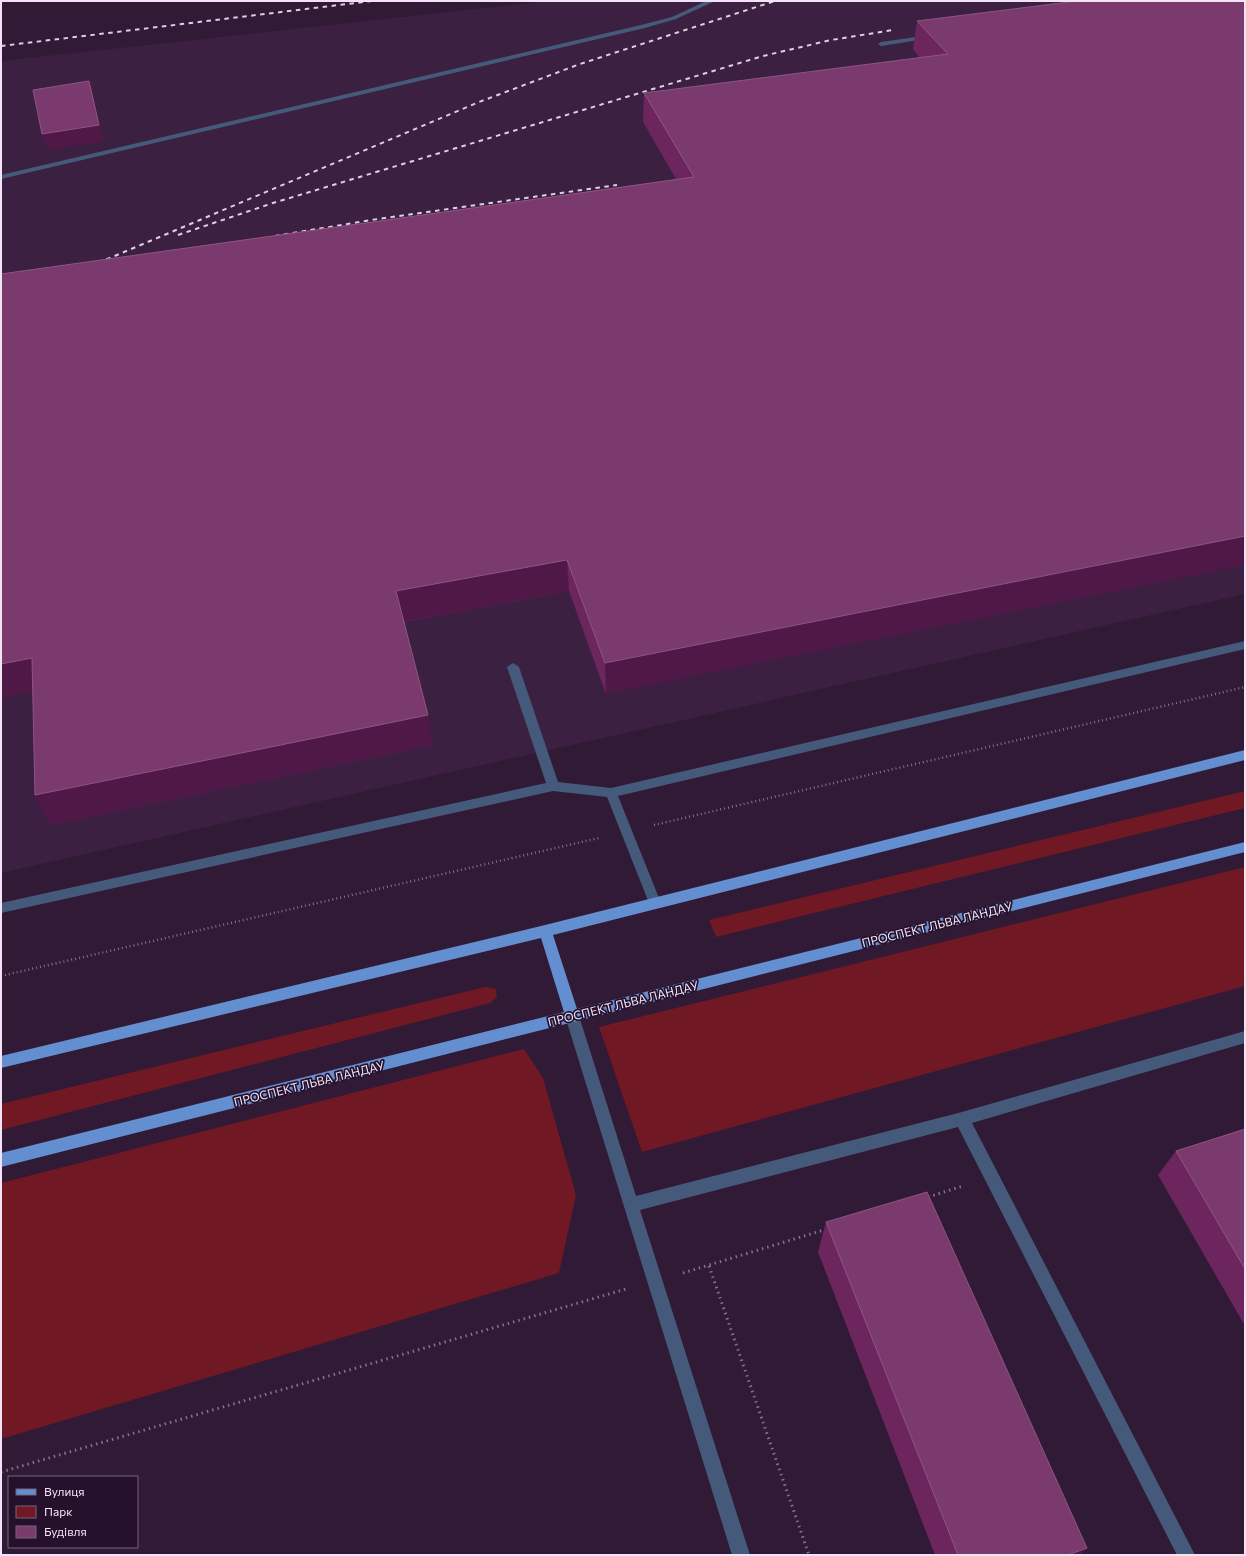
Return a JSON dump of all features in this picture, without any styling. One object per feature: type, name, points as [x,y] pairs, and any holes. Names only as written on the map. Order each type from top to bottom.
[{"type":"main road","points":[[1,1062],[545,931],[1245,755]]},
{"type":"main road","name":"ПРОСПЕКТ ЛЬВА ЛАНДАУ","points":[[1,1160],[1245,847]]},
{"type":"main road","points":[[545,931],[572,1016]]},
{"type":"street","points":[[1,177],[643,27],[674,18],[712,1]]},
{"type":"street","points":[[881,44],[936,36]]},
{"type":"street","points":[[1,908],[553,786],[612,793],[1245,645]]},
{"type":"street","points":[[513,667],[553,786]]},
{"type":"street","points":[[612,793],[655,903]]},
{"type":"street","points":[[572,1016],[741,1555]]},
{"type":"street","points":[[631,1205],[962,1119],[1245,1037]]},
{"type":"street","points":[[962,1119],[1186,1555]]},
{"type":"path","points":[[926,1198],[993,1177]]},
{"type":"path","points":[[1,1472],[708,1266],[828,1228]]},
{"type":"path","points":[[708,1266],[809,1555]]},
{"type":"shaded area","points":[[548,1],[1245,1],[1245,594],[1,873],[1,61]]},
{"type":"green space","points":[[1245,791],[1245,808],[716,937],[709,920]]},
{"type":"green space","points":[[1245,867],[1245,986],[642,1152],[599,1027]]},
{"type":"green space","points":[[485,987],[496,989],[497,997],[490,1003],[1,1130],[1,1104]]},
{"type":"green space","points":[[524,1049],[543,1078],[576,1195],[559,1273],[1,1439],[1,1183]]},
{"type":"building","points":[[1077,1],[1245,1],[1245,536],[605,663],[567,560],[396,591],[428,715],[35,795],[32,658],[1,664],[1,274],[694,177],[644,93],[948,54],[917,21]]},
{"type":"building","points":[[89,81],[99,125],[42,134],[33,90]]},
{"type":"building","points":[[1245,1129],[1245,1269],[1176,1151]]},
{"type":"building","points":[[927,1192],[1087,1548],[1068,1555],[958,1555],[826,1222]]},
{"type":"railway","points":[[1,46],[372,1]]},
{"type":"railway","points":[[98,263],[479,102],[580,64],[775,1]]},
{"type":"railway","points":[[178,235],[273,203],[763,56],[831,40],[893,30]]},
{"type":"railway","points":[[275,236],[371,220],[617,185]]}]
